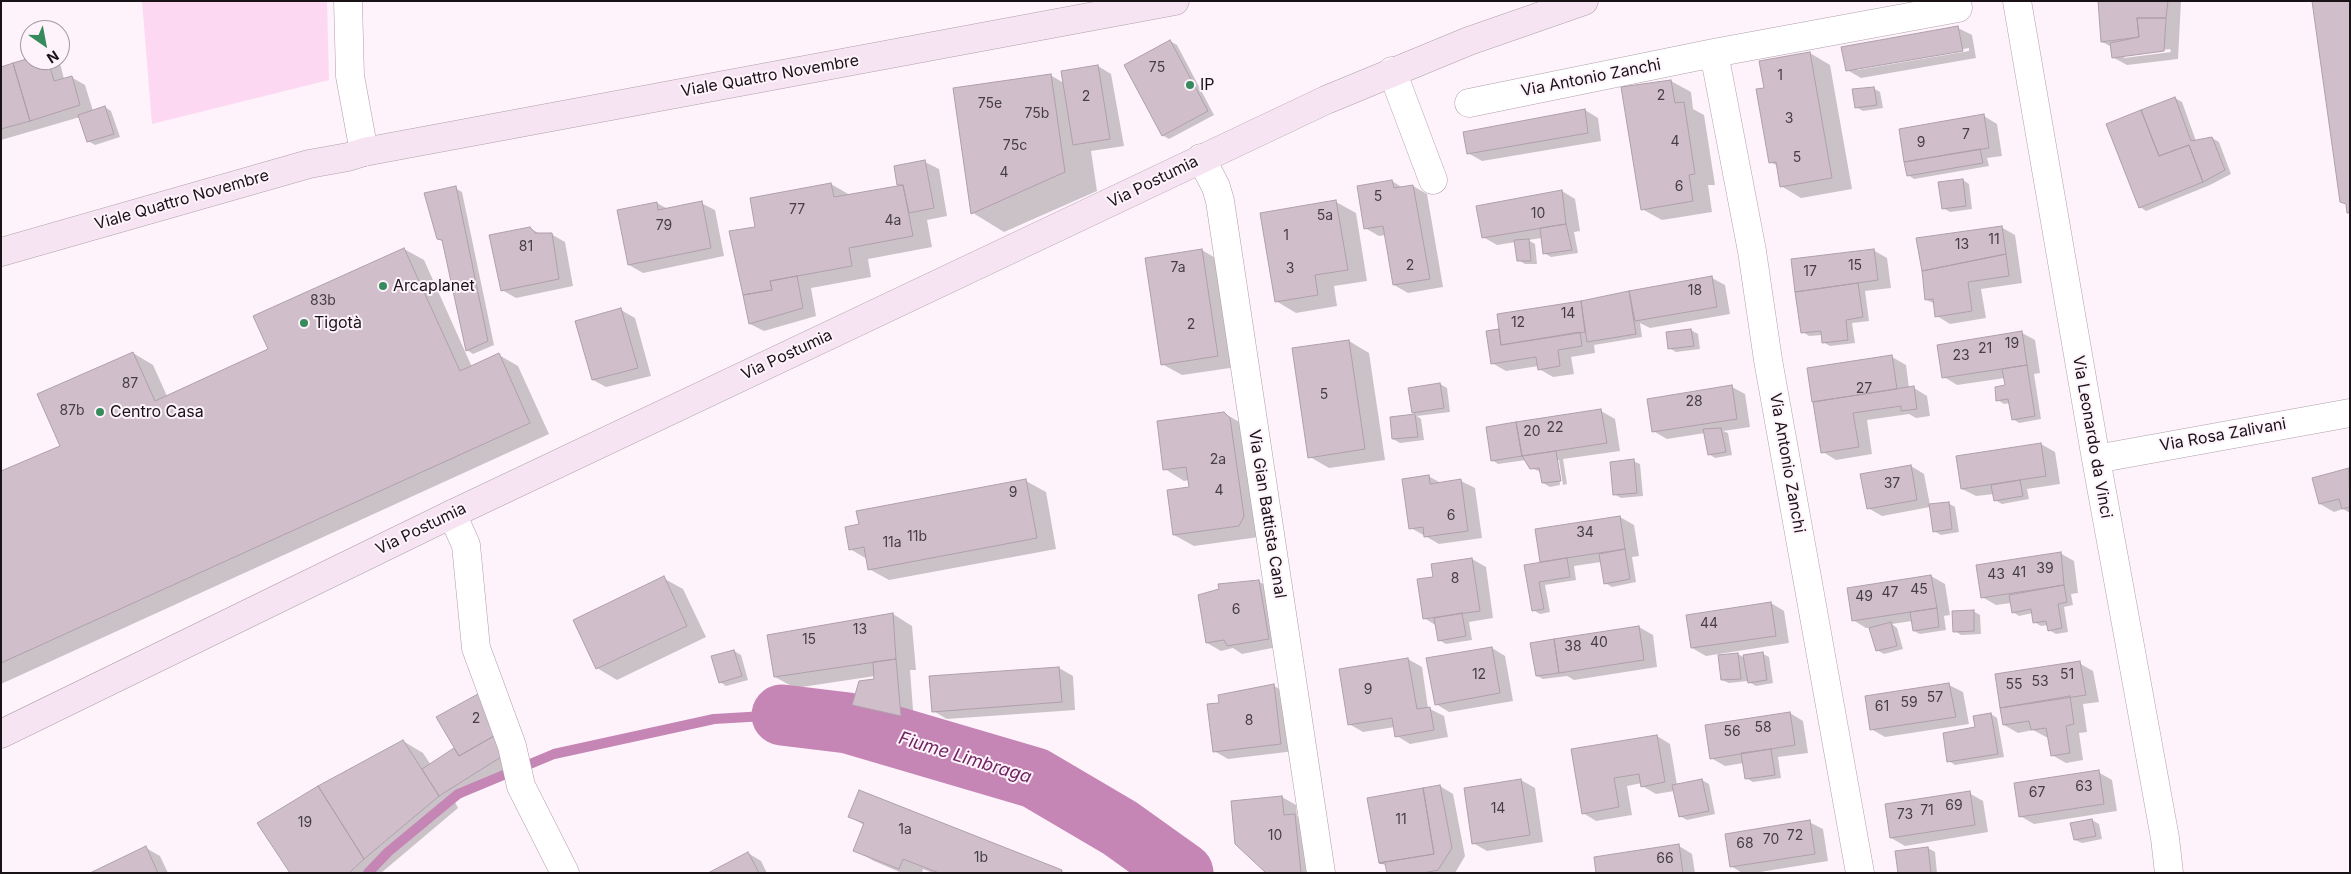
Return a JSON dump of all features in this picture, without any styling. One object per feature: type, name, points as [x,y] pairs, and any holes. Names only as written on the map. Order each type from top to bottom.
[{"type":"street","points":[[348,1],[350,76],[364,152]]},
{"type":"street","name":"Viale Quattro Novembre","points":[[1,252],[309,164],[348,158],[364,152],[1175,1]]},
{"type":"street","name":"Via Postumia","points":[[1,734],[452,514],[977,267],[1202,158],[1392,71],[1469,41],[1584,1]]},
{"type":"street","name":"Via Leonardo da Vinci","points":[[2017,1],[2096,459],[2165,838],[2168,873]]},
{"type":"street","name":"Via Antonio Zanchi","points":[[1469,102],[1714,53],[1958,8]]},
{"type":"street","name":"Via Antonio Zanchi","points":[[1714,53],[1752,251],[1768,360],[1860,873]]},
{"type":"street","points":[[1392,71],[1433,180]]},
{"type":"street","name":"Via Gian Battista Canal","points":[[1202,158],[1216,187],[1220,201],[1321,873]]},
{"type":"street","name":"Via Rosa Zalivani","points":[[2096,459],[2350,413]]},
{"type":"street","points":[[452,514],[466,544],[476,648],[512,746],[521,786],[565,873]]},
{"type":"shaded area","points":[[142,1],[327,1],[329,80],[152,124]]},
{"type":"building","points":[[2098,1],[2168,1],[2166,18],[2137,18],[2139,37],[2101,42]]},
{"type":"building","points":[[2312,1],[2350,1],[2350,213],[2347,213],[2346,204],[2340,202]]},
{"type":"building","points":[[2137,18],[2166,18],[2164,51],[2112,58],[2110,43],[2139,37]]},
{"type":"building","points":[[1958,26],[1963,51],[1846,71],[1841,47]]},
{"type":"building","points":[[1170,40],[1208,111],[1162,136],[1124,65]]},
{"type":"building","points":[[1810,52],[1832,178],[1780,187],[1776,162],[1769,163],[1756,89],[1764,88],[1759,61]]},
{"type":"building","points":[[20,61],[20,70],[51,70],[54,81],[72,76],[80,105],[30,121],[13,63]]},
{"type":"building","points":[[13,63],[30,121],[1,129],[1,67]]},
{"type":"building","points":[[1098,65],[1110,139],[1073,145],[1061,71]]},
{"type":"building","points":[[1051,74],[1065,172],[971,214],[953,88]]},
{"type":"building","points":[[1671,80],[1675,103],[1684,102],[1695,174],[1689,175],[1693,201],[1641,210],[1621,87]]},
{"type":"building","points":[[1874,87],[1877,105],[1855,108],[1852,89]]},
{"type":"building","points":[[2175,97],[2191,141],[2212,137],[2225,170],[2203,182],[2189,145],[2159,156],[2141,110]]},
{"type":"building","points":[[105,106],[114,134],[87,142],[78,115]]},
{"type":"building","points":[[1585,109],[1588,133],[1467,154],[1463,132]]},
{"type":"building","points":[[2141,110],[2159,156],[2189,145],[2203,182],[2139,208],[2106,124]]},
{"type":"building","points":[[1984,114],[1989,148],[1904,162],[1899,129]]},
{"type":"building","points":[[1980,149],[1983,163],[1907,176],[1904,162]]},
{"type":"building","points":[[925,160],[934,208],[909,213],[903,185],[897,185],[894,166]]},
{"type":"building","points":[[1963,179],[1966,206],[1942,209],[1938,182]]},
{"type":"building","points":[[1392,180],[1394,188],[1413,185],[1430,279],[1393,285],[1383,226],[1364,229],[1357,186]]},
{"type":"building","points":[[831,183],[834,197],[903,185],[913,236],[849,248],[852,266],[770,281],[772,290],[743,295],[729,231],[755,227],[750,198]]},
{"type":"building","points":[[456,186],[488,341],[466,351],[442,240],[437,239],[424,193]]},
{"type":"building","points":[[1562,190],[1566,224],[1482,238],[1476,206]]},
{"type":"building","points":[[1336,200],[1348,270],[1315,275],[1318,295],[1275,302],[1260,213]]},
{"type":"building","points":[[702,201],[711,248],[628,265],[617,210],[657,202],[658,210]]},
{"type":"building","points":[[1566,224],[1572,250],[1543,254],[1540,228]]},
{"type":"building","points":[[2002,226],[2006,254],[1922,271],[1916,238]]},
{"type":"building","points":[[530,227],[535,233],[552,233],[559,279],[501,291],[489,235]]},
{"type":"building","points":[[1529,239],[1531,261],[1517,261],[1514,240]]},
{"type":"building","points":[[404,248],[460,371],[499,353],[530,423],[1,663],[1,471],[60,446],[37,394],[133,352],[155,401],[268,349],[253,316]]},
{"type":"building","points":[[1202,249],[1218,356],[1161,365],[1145,258]]},
{"type":"building","points":[[1874,249],[1878,280],[1795,292],[1791,259]]},
{"type":"building","points":[[2006,254],[2009,276],[1968,282],[1972,311],[1935,317],[1933,299],[1925,300],[1922,271]]},
{"type":"building","points":[[797,276],[803,308],[749,324],[743,295],[772,290],[770,281]]},
{"type":"building","points":[[1712,276],[1717,307],[1635,321],[1629,291]]},
{"type":"building","points":[[1858,283],[1863,317],[1846,320],[1848,340],[1822,343],[1821,331],[1801,333],[1795,292]]},
{"type":"building","points":[[1629,291],[1636,334],[1587,342],[1581,301]]},
{"type":"building","points":[[1581,301],[1585,332],[1501,345],[1497,314]]},
{"type":"building","points":[[621,308],[638,368],[592,380],[575,321]]},
{"type":"building","points":[[1499,329],[1501,345],[1580,332],[1582,346],[1558,350],[1560,366],[1538,370],[1536,357],[1491,364],[1486,331]]},
{"type":"building","points":[[1691,329],[1694,346],[1668,349],[1666,332]]},
{"type":"building","points":[[2022,331],[2027,365],[1942,378],[1937,345]]},
{"type":"building","points":[[1349,340],[1365,449],[1308,458],[1292,348]]},
{"type":"building","points":[[1892,355],[1897,389],[1812,402],[1807,368]]},
{"type":"building","points":[[2027,365],[2035,416],[2012,420],[2008,399],[1996,401],[1995,387],[2005,385],[2002,369]]},
{"type":"building","points":[[1440,383],[1444,408],[1412,413],[1408,388]]},
{"type":"building","points":[[1732,385],[1737,419],[1652,432],[1647,399]]},
{"type":"building","points":[[1914,386],[1917,409],[1901,411],[1901,406],[1853,413],[1859,447],[1821,453],[1813,402]]},
{"type":"building","points":[[1601,409],[1607,443],[1522,456],[1516,422]]},
{"type":"building","points":[[1224,412],[1230,418],[1244,516],[1239,526],[1173,535],[1167,490],[1189,487],[1186,467],[1163,470],[1157,421]]},
{"type":"building","points":[[1415,414],[1418,437],[1392,439],[1390,417]]},
{"type":"building","points":[[1516,422],[1522,456],[1491,461],[1486,427]]},
{"type":"building","points":[[1721,428],[1726,452],[1708,455],[1703,429]]},
{"type":"building","points":[[2041,443],[2046,476],[1961,489],[1956,456]]},
{"type":"building","points":[[1556,451],[1561,481],[1542,483],[1539,468],[1530,469],[1522,456]]},
{"type":"building","points":[[1634,459],[1637,493],[1613,495],[1610,462]]},
{"type":"building","points":[[1911,465],[1917,500],[1867,509],[1860,474]]},
{"type":"building","points":[[2349,468],[2350,507],[2342,509],[2339,499],[2319,504],[2312,478]]},
{"type":"building","points":[[1429,475],[1430,484],[1461,479],[1468,531],[1424,537],[1423,527],[1409,529],[1402,479]]},
{"type":"building","points":[[1026,479],[1037,538],[868,570],[864,547],[849,550],[845,527],[859,524],[856,511]]},
{"type":"building","points":[[2020,480],[2023,496],[1994,501],[1991,485]]},
{"type":"building","points":[[1949,502],[1952,529],[1933,532],[1929,504]]},
{"type":"building","points":[[1620,516],[1625,549],[1540,562],[1535,529]]},
{"type":"building","points":[[1625,549],[1630,579],[1604,584],[1599,554]]},
{"type":"building","points":[[2061,552],[2064,585],[1981,598],[1976,565]]},
{"type":"building","points":[[1472,558],[1480,611],[1423,619],[1417,579],[1433,577],[1431,564]]},
{"type":"building","points":[[1567,558],[1570,577],[1539,582],[1544,609],[1532,611],[1524,565]]},
{"type":"building","points":[[1931,575],[1937,608],[1852,621],[1847,588]]},
{"type":"building","points":[[664,576],[687,626],[596,669],[573,620]]},
{"type":"building","points":[[1259,580],[1269,639],[1227,646],[1224,640],[1206,643],[1198,595],[1219,589],[1218,584]]},
{"type":"building","points":[[2064,585],[2067,602],[2058,604],[2062,628],[2048,631],[2046,621],[2033,623],[2031,609],[2012,613],[2009,595]]},
{"type":"building","points":[[1771,602],[1776,636],[1691,648],[1686,615]]},
{"type":"building","points":[[1937,608],[1939,627],[1913,631],[1910,612]]},
{"type":"building","points":[[1974,610],[1974,631],[1953,632],[1952,611]]},
{"type":"building","points":[[893,613],[896,659],[774,677],[767,635]]},
{"type":"building","points":[[1462,613],[1466,636],[1438,641],[1434,618]]},
{"type":"building","points":[[1891,622],[1897,646],[1876,651],[1869,628]]},
{"type":"building","points":[[1639,626],[1644,660],[1559,673],[1554,639]]},
{"type":"building","points":[[1554,639],[1559,673],[1536,676],[1530,643]]},
{"type":"building","points":[[1492,647],[1500,693],[1435,705],[1426,658]]},
{"type":"building","points":[[734,650],[742,676],[719,683],[711,656]]},
{"type":"building","points":[[1763,652],[1767,680],[1748,683],[1743,655]]},
{"type":"building","points":[[1738,653],[1741,679],[1721,680],[1718,655]]},
{"type":"building","points":[[1408,658],[1417,709],[1430,707],[1434,730],[1395,737],[1392,718],[1348,725],[1339,669]]},
{"type":"building","points":[[896,659],[901,716],[852,705],[859,681],[874,679],[873,662]]},
{"type":"building","points":[[2080,661],[2086,695],[2000,708],[1995,674]]},
{"type":"building","points":[[1059,667],[1062,702],[932,712],[929,676]]},
{"type":"building","points":[[1949,683],[1956,717],[1870,730],[1865,696]]},
{"type":"building","points":[[1274,684],[1281,744],[1213,752],[1207,704],[1219,703],[1218,695]]},
{"type":"building","points":[[478,694],[501,732],[459,756],[436,717]]},
{"type":"building","points":[[2070,696],[2074,724],[2066,726],[2070,753],[2051,756],[2046,728],[2031,730],[2029,721],[2003,725],[2000,708]]},
{"type":"building","points":[[1790,712],[1795,745],[1710,759],[1705,725]]},
{"type":"building","points":[[1991,713],[1998,754],[1947,762],[1943,733],[1975,727],[1973,716]]},
{"type":"building","points":[[501,732],[509,752],[439,796],[422,769],[454,748],[459,756]]},
{"type":"building","points":[[1657,735],[1665,782],[1641,787],[1639,774],[1614,778],[1619,807],[1582,814],[1571,749]]},
{"type":"building","points":[[403,740],[439,796],[364,859],[318,786]]},
{"type":"building","points":[[1771,749],[1775,775],[1745,779],[1741,753]]},
{"type":"building","points":[[2099,770],[2104,804],[2019,817],[2014,783]]},
{"type":"building","points":[[1521,779],[1530,835],[1472,844],[1464,788]]},
{"type":"building","points":[[1702,779],[1709,811],[1679,817],[1672,785]]},
{"type":"building","points":[[1440,785],[1452,848],[1438,870],[1423,873],[1387,873],[1385,864],[1379,863],[1434,854],[1423,788]]},
{"type":"building","points":[[318,786],[364,859],[349,873],[290,873],[257,823]]},
{"type":"building","points":[[1423,788],[1434,854],[1379,863],[1367,798]]},
{"type":"building","points":[[859,790],[1062,870],[1061,873],[939,873],[903,859],[899,869],[853,851],[864,823],[848,817]]},
{"type":"building","points":[[1970,791],[1975,825],[1890,838],[1885,804]]},
{"type":"building","points":[[1282,796],[1284,815],[1295,814],[1301,873],[1266,873],[1235,844],[1231,801]]},
{"type":"building","points":[[2092,819],[2096,836],[2074,840],[2070,823]]},
{"type":"building","points":[[1810,820],[1815,854],[1730,867],[1725,834]]},
{"type":"building","points":[[1679,844],[1683,873],[1596,873],[1594,857]]},
{"type":"building","points":[[146,846],[158,873],[90,873]]},
{"type":"building","points":[[1928,847],[1931,873],[1898,873],[1895,851]]},
{"type":"building","points":[[748,852],[759,873],[708,873]]},
{"type":"waterway","points":[[368,873],[388,852],[458,794],[554,754],[714,719],[782,715]]},
{"type":"waterway","name":"Fiume Limbraga","points":[[782,715],[848,723],[1035,778],[1120,828],[1183,873]]},
{"type":"place","name":"IP","points":[[1190,85]]},
{"type":"place","name":"Arcaplanet","points":[[383,286]]},
{"type":"place","name":"Tigotà","points":[[304,323]]},
{"type":"place","name":"Centro Casa","points":[[100,412]]}]
